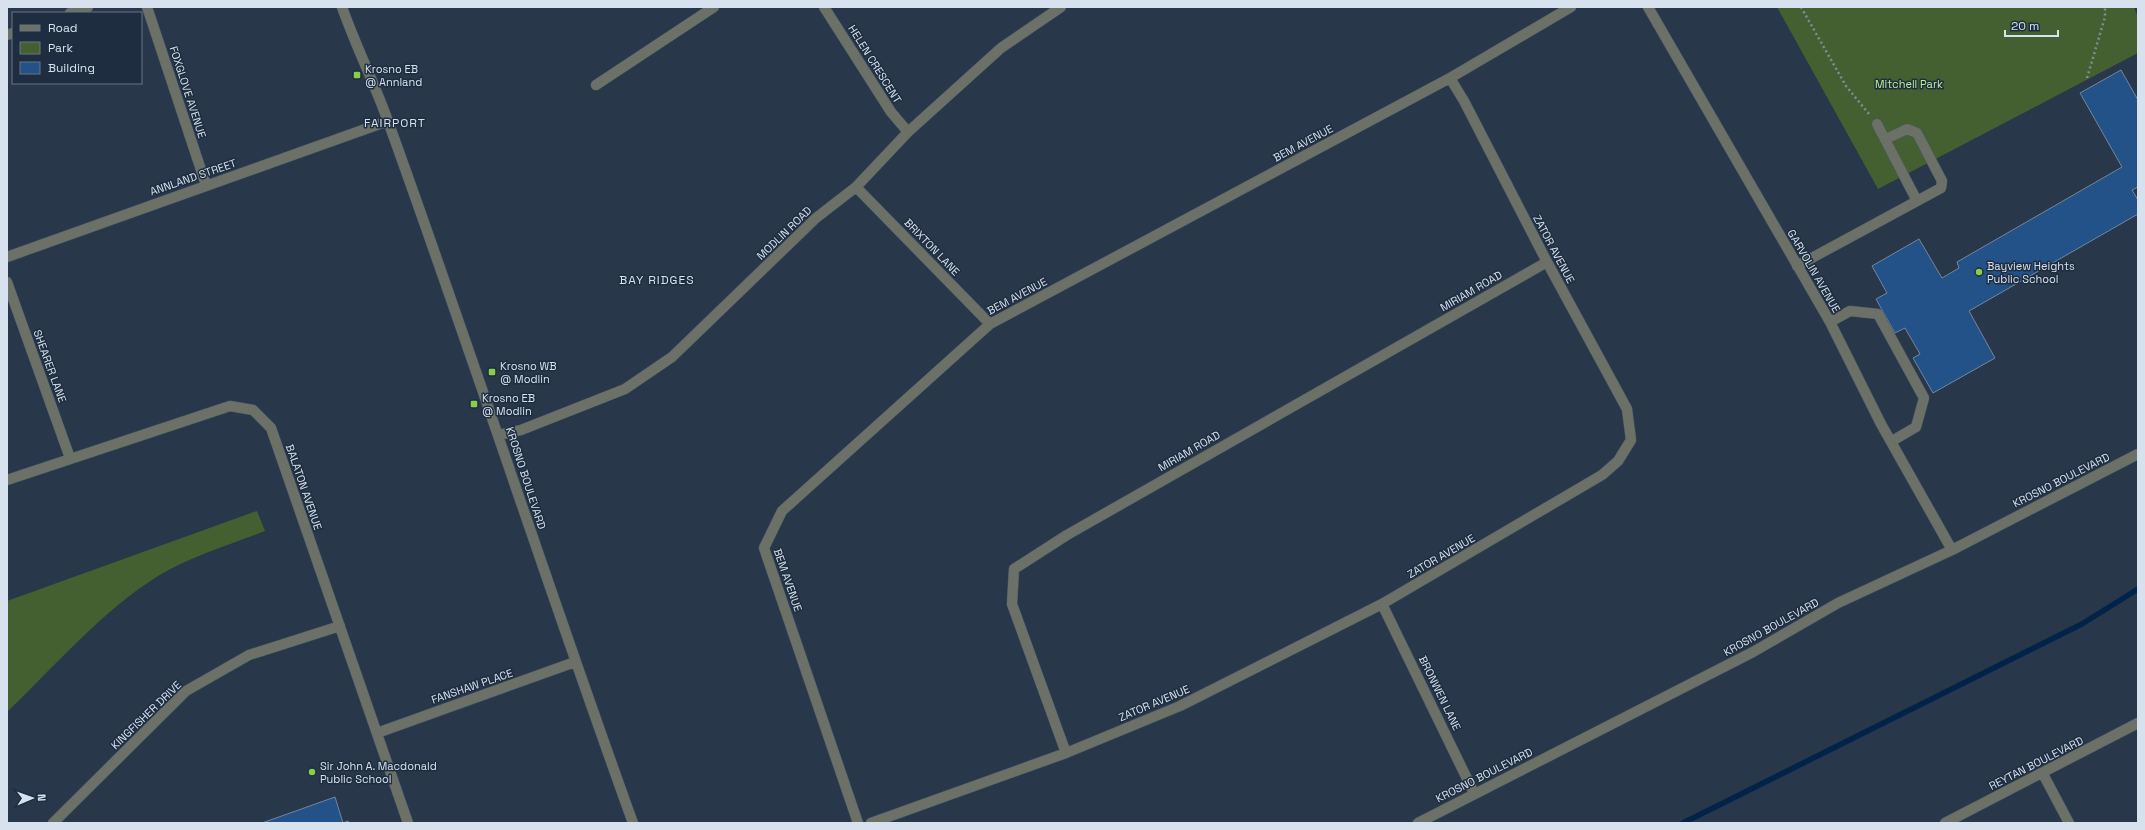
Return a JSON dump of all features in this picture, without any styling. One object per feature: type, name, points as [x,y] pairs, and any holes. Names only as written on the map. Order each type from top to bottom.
[{"type":"street","points":[[73,12],[88,7]]},
{"type":"street","name":"FOXGLOVE AVENUE","points":[[148,7],[206,185]]},
{"type":"street","name":"KROSNO BOULEVARD","points":[[342,7],[388,121],[499,435],[575,662],[633,823]]},
{"type":"street","points":[[596,85],[714,7]]},
{"type":"street","name":"HELEN CRESCENT","points":[[824,7],[891,112],[908,132]]},
{"type":"street","name":"MODLIN ROAD","points":[[499,435],[521,430],[626,389],[672,357],[816,218],[856,186],[908,132],[1001,48],[1061,7]]},
{"type":"street","name":"BEM AVENUE","points":[[858,823],[764,548],[782,511],[990,324],[1450,78],[1571,7]]},
{"type":"street","name":"GARVOLIN AVENUE","points":[[1648,7],[1830,322],[1881,424],[1892,441],[1952,550]]},
{"type":"street","name":"ZATOR AVENUE","points":[[871,823],[1066,753],[1180,706],[1382,604],[1602,475],[1618,461],[1631,440],[1627,409],[1547,262],[1464,101],[1450,78]]},
{"type":"street","name":"ANNLAND STREET","points":[[7,257],[388,121]]},
{"type":"street","points":[[1877,124],[1917,201]]},
{"type":"street","points":[[1797,266],[1941,188],[1942,181],[1917,133],[1907,129],[1886,139]]},
{"type":"street","name":"BRIXTON LANE","points":[[856,186],[990,324]]},
{"type":"street","name":"MIRIAM ROAD","points":[[1066,753],[1012,604],[1014,569],[1067,535],[1547,262]]},
{"type":"street","name":"SHEARER LANE","points":[[7,282],[70,458]]},
{"type":"street","points":[[1830,322],[1850,311],[1878,314],[1924,398],[1916,426],[1892,441]]},
{"type":"street","name":"BALATON AVENUE","points":[[7,480],[230,406],[253,410],[271,428],[408,823]]},
{"type":"street","name":"KROSNO BOULEVARD","points":[[1418,823],[1474,793],[1753,652],[1838,604],[1952,550],[2138,454]]},
{"type":"street","name":"BRONWEN LANE","points":[[1382,604],[1474,793]]},
{"type":"street","name":"KINGFISHER DRIVE","points":[[53,823],[186,691],[249,655],[340,626]]},
{"type":"street","name":"FANSHAW PLACE","points":[[377,733],[575,662]]},
{"type":"street","name":"REYTAN BOULEVARD","points":[[1945,823],[2043,774],[2138,723]]},
{"type":"street","points":[[2043,774],[2069,823]]},
{"type":"path","points":[[1801,7],[1846,86],[1877,124]]},
{"type":"path","points":[[2087,78],[2105,17],[2104,7]]},
{"type":"green space","name":"Mitchell Park","points":[[1777,7],[2134,7],[2138,18],[2138,53],[1878,189]]},
{"type":"green space","points":[[257,511],[265,531],[184,562],[158,576],[138,590],[98,622],[7,712],[7,601]]},
{"type":"building","points":[[2121,70],[2138,100],[2138,187],[2132,190],[2138,200],[2138,214],[1969,311],[1995,358],[1933,393],[1913,358],[1920,354],[1905,328],[1895,333],[1876,299],[1887,293],[1872,266],[1919,239],[1942,278],[1959,268],[1957,262],[2122,167],[2080,93]]},
{"type":"building","name":"Sir John A. Macdonald Public School","points":[[335,797],[343,823],[262,823]]},
{"type":"waterway","points":[[1683,823],[2082,624],[2138,589]]},
{"type":"place","name":"Krosno EB @ Annland","points":[[357,75]]},
{"type":"place","name":"Bayview Heights Public School","points":[[1979,272]]},
{"type":"place","name":"Krosno WB @ Modlin","points":[[492,372]]},
{"type":"place","name":"Krosno EB @ Modlin","points":[[474,404]]},
{"type":"place","name":"Sir John A. Macdonald Public School","points":[[312,772]]},
{"type":"district","name":"FAIRPORT","points":[[395,123]]},
{"type":"district","name":"BAY RIDGES","points":[[657,280]]}]
